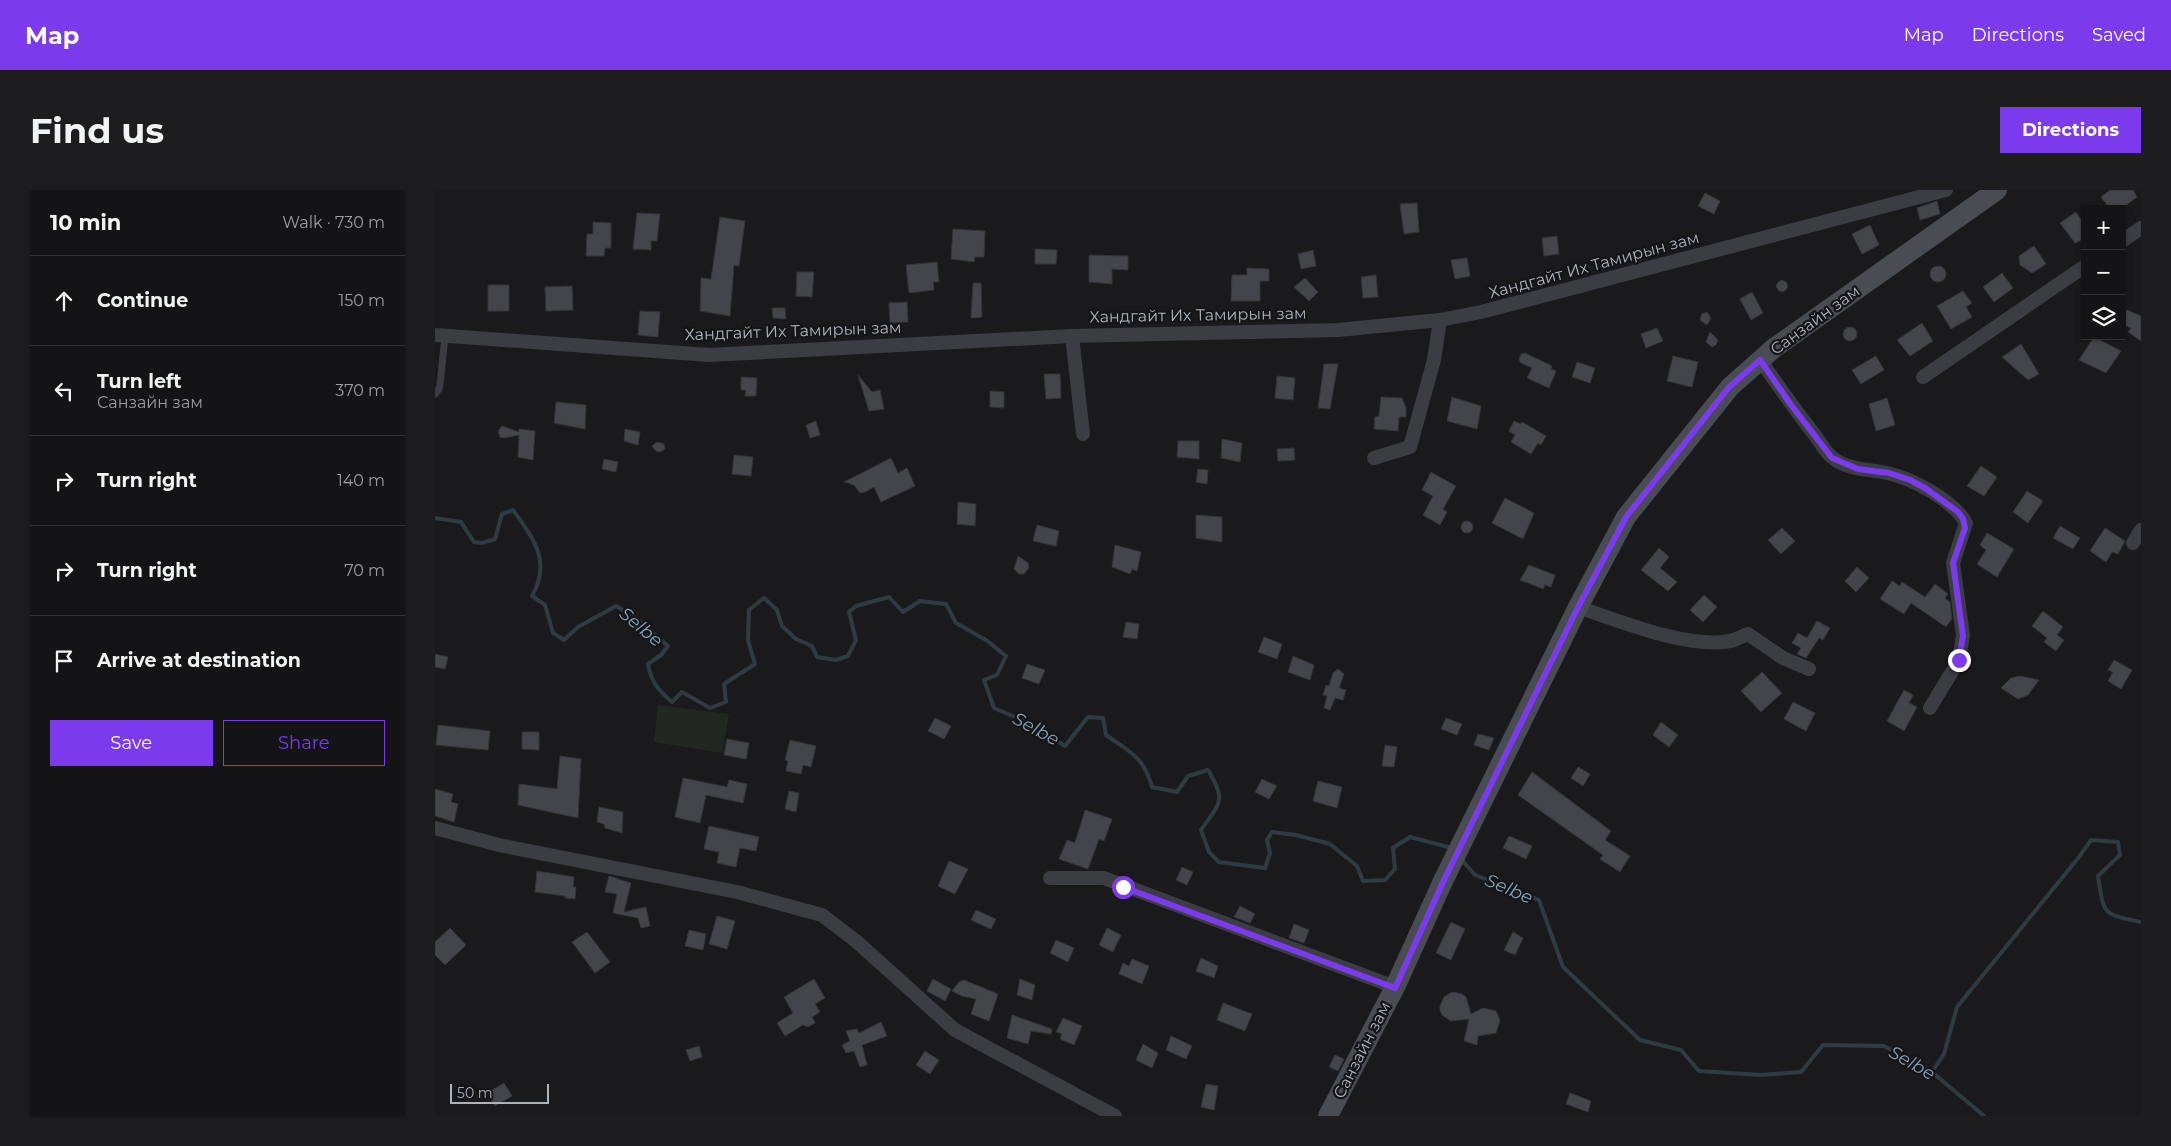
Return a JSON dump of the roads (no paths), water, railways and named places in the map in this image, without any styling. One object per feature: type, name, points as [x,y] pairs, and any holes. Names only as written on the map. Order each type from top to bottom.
[{"type":"main road","name":"Санзайн зам","points":[[1329,1116],[1395,988],[1443,882],[1578,607],[1626,517],[1729,387],[1774,348],[1997,190]]},
{"type":"street","name":"Хандгайт Их Тамирын зам","points":[[440,335],[709,354],[1072,336],[1338,330],[1440,320],[1481,312],[1945,190]]},
{"type":"street","points":[[2126,238],[2141,228]]},
{"type":"street","points":[[1923,377],[2081,269]]},
{"type":"street","points":[[1374,458],[1410,447],[1434,360],[1440,320]]},
{"type":"street","points":[[1072,336],[1083,434]]},
{"type":"street","points":[[1760,360],[1791,405],[1832,458],[1858,469],[1889,473],[1910,480],[1925,488],[1958,512],[1966,523],[1953,563],[1963,636],[1959,660],[1930,708]]},
{"type":"street","points":[[2133,543],[2141,530]]},
{"type":"street","points":[[1578,607],[1641,628],[1705,643],[1731,641],[1748,634],[1783,658],[1809,669]]},
{"type":"street","points":[[435,828],[499,845],[737,892],[822,916],[856,941],[955,1030],[1115,1116]]},
{"type":"street","points":[[1050,878],[1104,878],[1123,887],[1395,988]]},
{"type":"lane","points":[[435,394],[439,390],[440,385],[440,335]]},
{"type":"waterway","name":"Selbe","points":[[435,518],[461,522],[474,542],[482,543],[495,539],[502,514],[513,510],[527,530],[537,550],[540,572],[538,583],[532,596],[545,605],[553,633],[564,640],[578,627],[616,606],[637,619],[668,646],[661,655],[648,664],[656,686],[672,702],[682,692],[710,708],[726,702],[724,684],[755,664],[748,640],[749,610],[764,598],[777,610],[782,626],[796,639],[812,646],[817,657],[836,660],[848,656],[856,640],[849,612],[856,606],[889,597],[903,612],[920,601],[946,604],[956,623],[986,640],[1006,656],[997,675],[984,680],[994,708],[1024,721],[1065,746],[1088,717],[1103,718],[1106,735],[1135,756],[1145,769],[1152,787],[1177,792],[1188,776],[1208,770],[1218,789],[1219,802],[1201,830],[1209,852],[1219,862],[1265,868],[1270,853],[1267,840],[1272,832],[1296,835],[1330,844],[1357,866],[1363,881],[1385,880],[1395,869],[1393,848],[1410,837],[1452,848]]},
{"type":"waterway","points":[[1932,1072],[1944,1054],[1957,1007],[2091,840],[2118,842],[2120,855],[2098,876],[2102,899],[2107,911],[2119,917],[2141,922]]},
{"type":"waterway","name":"Selbe","points":[[1461,859],[1475,875],[1539,900],[1563,967],[1640,1040],[1681,1050],[1699,1071],[1761,1075],[1801,1072],[1823,1045],[1884,1046],[1932,1072],[1984,1116]]}]
